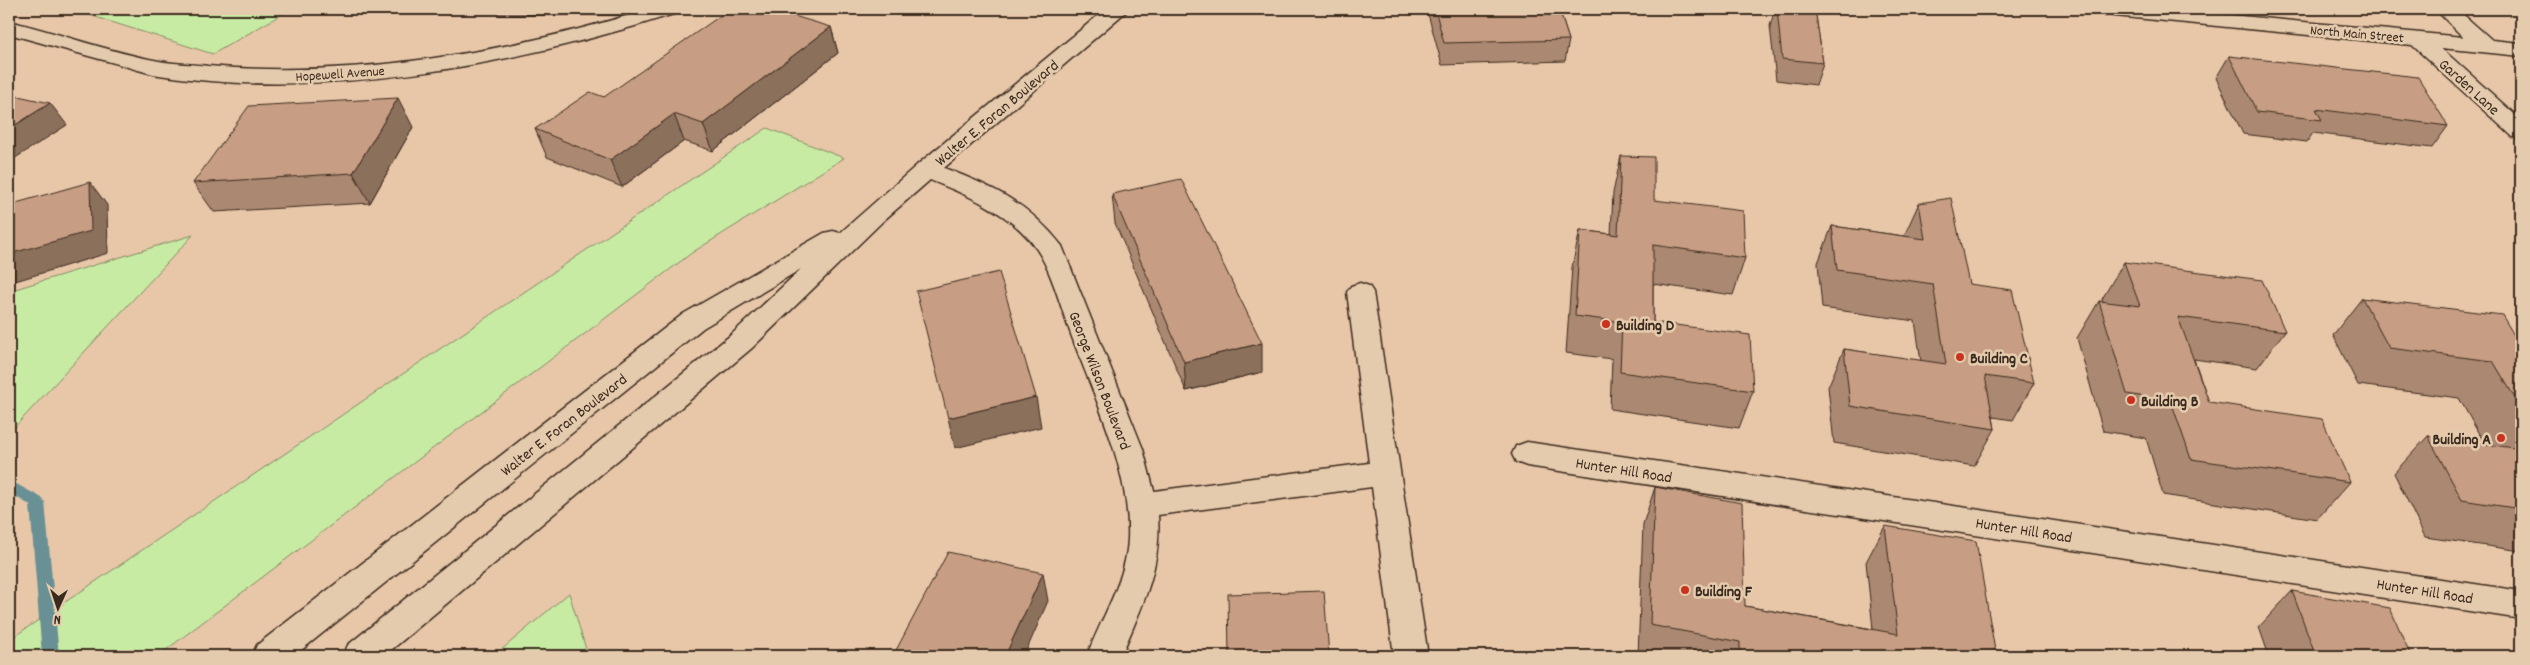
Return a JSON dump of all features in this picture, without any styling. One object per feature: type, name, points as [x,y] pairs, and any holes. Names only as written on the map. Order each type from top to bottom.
[{"type":"street","name":"Hopewell Avenue","points":[[9,27],[158,68],[285,76],[342,74],[470,59],[600,31],[670,9]]},
{"type":"street","name":"Walter E. Foran Boulevard","points":[[360,656],[742,341],[874,215],[1119,9]]},
{"type":"street","name":"North Main Street","points":[[2104,9],[2521,49]]},
{"type":"street","points":[[2445,9],[2486,46]]},
{"type":"street","name":"Garden Lane","points":[[2418,39],[2521,132]]},
{"type":"street","name":"George Wilson Boulevard","points":[[926,170],[986,194],[1012,208],[1036,229],[1052,252],[1128,450],[1142,504],[1144,540],[1137,577],[1104,656]]},
{"type":"street","name":"Walter E. Foran Boulevard","points":[[269,656],[692,321],[874,215]]},
{"type":"street","points":[[1360,292],[1411,656]]},
{"type":"street","name":"Hunter Hill Road","points":[[1527,454],[2521,605]]},
{"type":"street","points":[[1142,504],[1386,473]]},
{"type":"green space","points":[[70,9],[291,9],[213,54]]},
{"type":"green space","points":[[767,128],[844,158],[693,252],[158,656],[9,656],[9,640]]},
{"type":"green space","points":[[193,235],[9,433],[9,291]]},
{"type":"green space","points":[[569,593],[588,656],[494,656]]},
{"type":"building","points":[[730,9],[770,9],[831,27],[703,124],[674,114],[610,160],[535,129],[590,92],[604,97]]},
{"type":"building","points":[[1435,9],[1559,9],[1569,40],[1444,43]]},
{"type":"building","points":[[1777,9],[1815,9],[1823,63],[1782,59]]},
{"type":"building","points":[[2229,56],[2418,77],[2448,126],[2316,109],[2322,120],[2257,112]]},
{"type":"building","points":[[9,94],[50,103],[9,129]]},
{"type":"building","points":[[398,98],[353,173],[193,183],[249,106]]},
{"type":"building","points":[[1621,156],[1654,157],[1654,200],[1743,211],[1745,258],[1653,245],[1653,322],[1750,335],[1753,391],[1620,372],[1622,322],[1575,316],[1580,230],[1618,235]]},
{"type":"building","points":[[1181,179],[1262,343],[1184,362],[1112,194]]},
{"type":"building","points":[[90,182],[91,231],[9,254],[9,205]]},
{"type":"building","points":[[1951,198],[1969,284],[2012,290],[2034,383],[1985,376],[1995,429],[1850,406],[1844,349],[1946,364],[1933,284],[1837,270],[1832,226],[1925,239],[1919,203]]},
{"type":"building","points":[[2124,262],[2262,280],[2285,331],[2178,317],[2209,402],[2322,419],[2350,482],[2191,459],[2171,401],[2127,394],[2099,301],[2140,306]]},
{"type":"building","points":[[999,272],[1036,397],[948,418],[916,291]]},
{"type":"building","points":[[2362,298],[2502,315],[2521,347],[2521,408],[2493,361],[2389,348]]},
{"type":"building","points":[[2428,436],[2521,449],[2521,509],[2462,500]]},
{"type":"building","points":[[1655,487],[1742,503],[1745,606],[1898,634],[1885,526],[1976,541],[1996,656],[1740,656],[1740,642],[1650,625]]},
{"type":"building","points":[[948,552],[1043,573],[1005,656],[893,656]]},
{"type":"building","points":[[1324,591],[1329,656],[1229,656],[1228,594]]},
{"type":"building","points":[[2292,591],[2390,608],[2411,656],[2316,656]]},
{"type":"waterway","points":[[9,486],[37,502],[51,656]]},
{"type":"place","name":"Building D","points":[[1606,324]]},
{"type":"place","name":"Building C","points":[[1960,357]]},
{"type":"place","name":"Building B","points":[[2131,400]]},
{"type":"place","name":"Building A","points":[[2501,438]]},
{"type":"place","name":"Building F","points":[[1685,590]]}]
